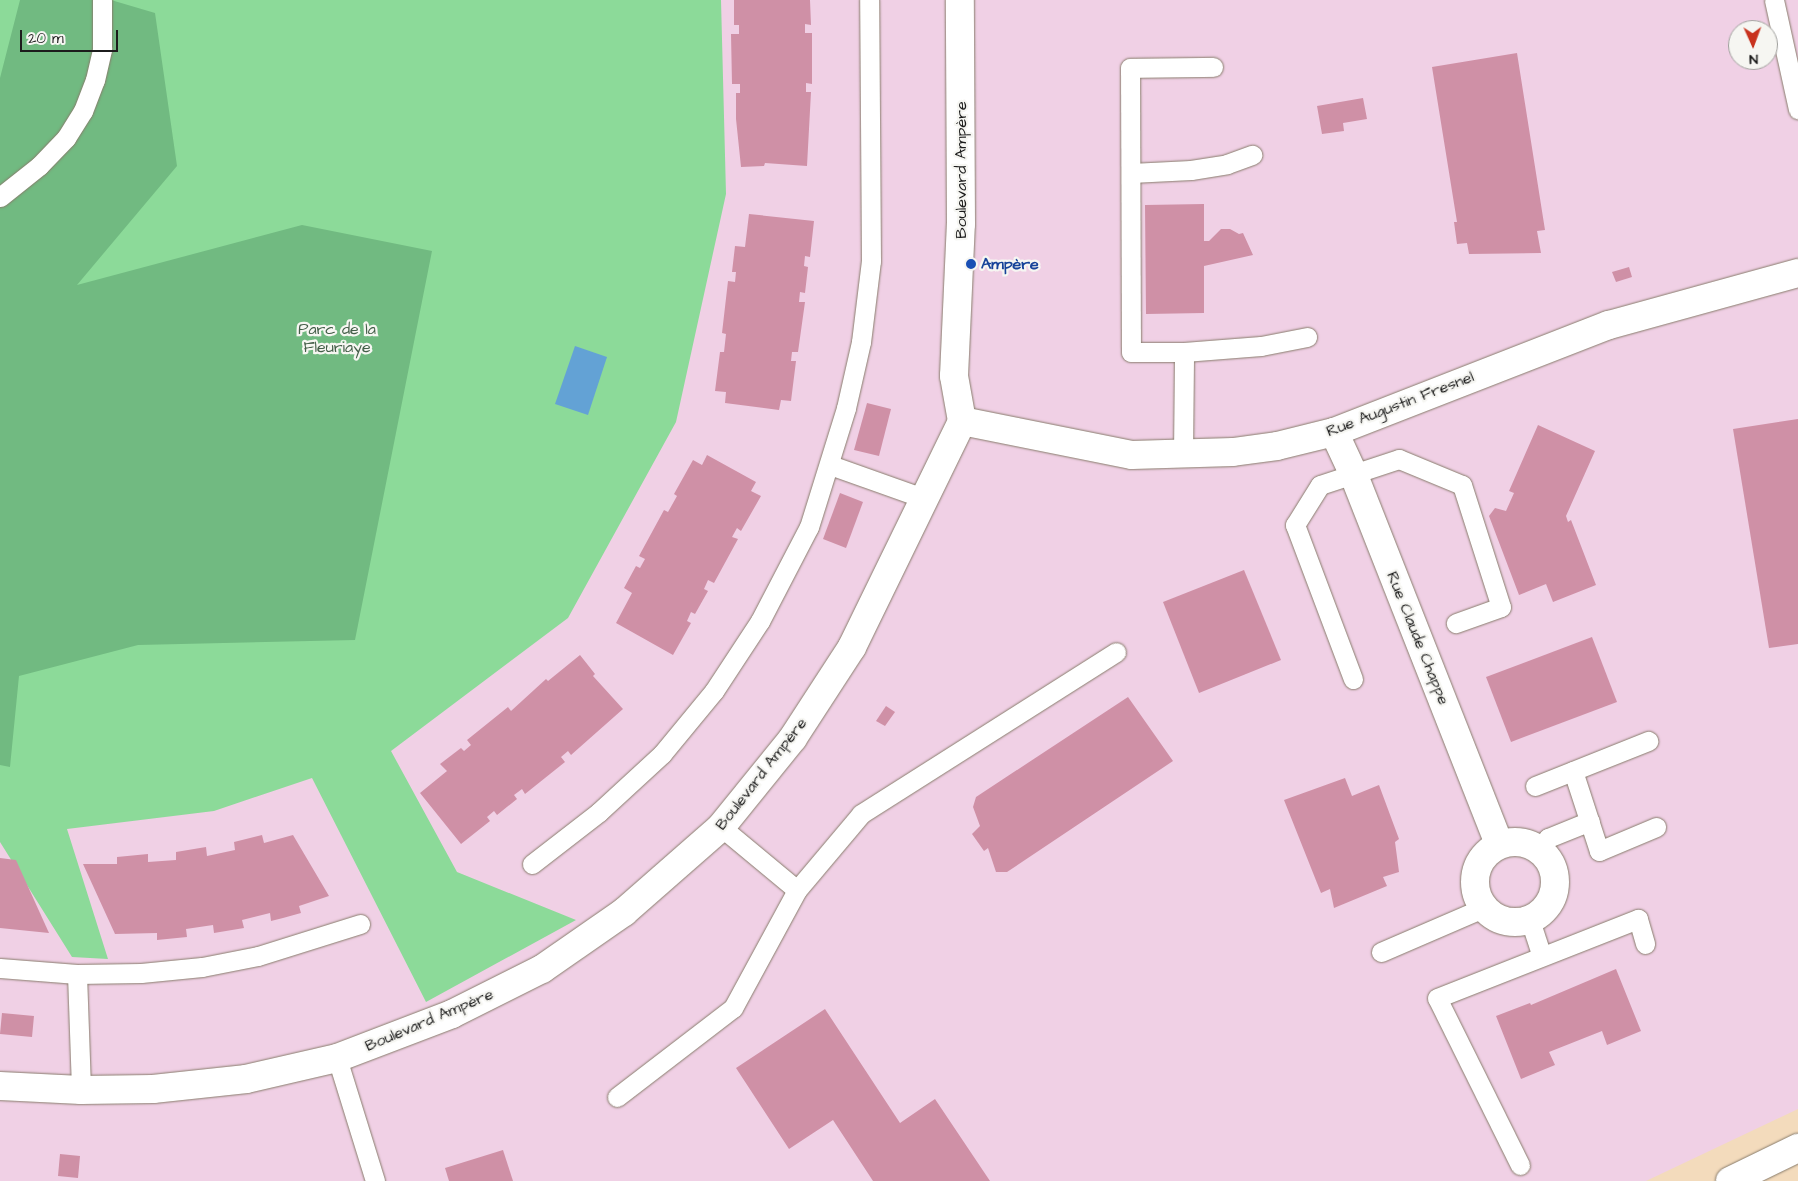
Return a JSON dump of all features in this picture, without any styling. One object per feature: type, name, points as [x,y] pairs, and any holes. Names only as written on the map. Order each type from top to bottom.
[{"type":"street","name":"Boulevard Ampère","points":[[0,1086],[81,1090],[153,1089],[246,1079],[337,1058],[452,1014],[542,969],[624,912],[721,827],[793,738],[852,647],[962,421],[954,376],[961,224],[960,0]]},
{"type":"street","name":"Rue Augustin Fresnel","points":[[962,421],[1132,455],[1184,454],[1278,446],[1334,432],[1609,325],[1798,273]]},
{"type":"street","name":"Rue Claude Chappe","points":[[1334,432],[1353,473],[1499,844]]},
{"type":"street","points":[[1525,842],[1540,851],[1546,856],[1556,879],[1549,904],[1530,920],[1505,921],[1483,908],[1474,884],[1480,860],[1499,844],[1525,842]]},
{"type":"street","points":[[1730,1181],[1798,1148]]},
{"type":"lane","points":[[0,197],[66,138],[83,111],[95,80],[102,49],[102,0]]},
{"type":"lane","points":[[532,864],[599,812],[662,754],[714,691],[760,621],[804,535],[830,465],[861,342],[871,261],[869,0]]},
{"type":"lane","points":[[1774,0],[1797,100]]},
{"type":"lane","points":[[1213,67],[1130,68],[1130,352],[1184,352],[1261,346],[1307,337]]},
{"type":"lane","points":[[1131,173],[1191,170],[1227,164],[1252,155]]},
{"type":"lane","points":[[1184,352],[1184,454]]},
{"type":"lane","points":[[1353,679],[1295,525],[1320,485],[1399,459],[1462,485],[1501,607],[1456,623]]},
{"type":"lane","points":[[830,465],[923,498]]},
{"type":"lane","points":[[618,1097],[733,1008],[797,890],[860,814],[1116,652]]},
{"type":"lane","points":[[1535,786],[1648,741]]},
{"type":"lane","points":[[1574,771],[1600,851],[1656,827]]},
{"type":"lane","points":[[1540,851],[1548,838],[1590,821]]},
{"type":"lane","points":[[721,827],[797,890]]},
{"type":"lane","points":[[1381,952],[1483,908]]},
{"type":"lane","points":[[1520,1165],[1437,998],[1638,919],[1645,944]]},
{"type":"lane","points":[[1530,920],[1542,956]]},
{"type":"lane","points":[[0,968],[77,974],[141,973],[202,967],[258,956],[360,924]]},
{"type":"lane","points":[[77,974],[81,1090]]},
{"type":"lane","points":[[337,1058],[375,1181]]},
{"type":"shaded area","points":[[0,0],[1798,0],[1798,1109],[1646,1181],[0,1181]]},
{"type":"green space","name":"Parc de la Fleuriaye","points":[[0,0],[721,0],[726,194],[676,422],[568,618],[391,751],[457,872],[576,920],[426,1002],[312,778],[214,811],[67,829],[108,959],[72,957],[0,842]]},
{"type":"green space","points":[[20,0],[111,0],[155,13],[177,166],[77,285],[302,225],[432,251],[355,640],[138,645],[19,676],[10,767],[0,765],[0,78]]},
{"type":"water","points":[[575,346],[607,357],[588,415],[555,404]]},
{"type":"building","points":[[734,0],[810,0],[811,25],[805,24],[805,33],[812,33],[812,84],[806,83],[806,92],[811,92],[807,166],[765,163],[764,166],[741,167],[736,119],[736,93],[740,93],[740,84],[732,84],[731,34],[739,34],[739,25],[734,25]]},
{"type":"building","points":[[1517,53],[1545,230],[1537,231],[1541,253],[1469,254],[1467,243],[1457,244],[1454,222],[1457,222],[1432,67]]},
{"type":"building","points":[[1363,98],[1367,119],[1343,123],[1344,131],[1322,134],[1317,106]]},
{"type":"building","points":[[1204,204],[1204,241],[1209,241],[1221,229],[1230,229],[1239,234],[1243,233],[1253,255],[1204,266],[1204,313],[1146,314],[1145,205]]},
{"type":"building","points":[[749,214],[814,221],[810,257],[805,256],[804,266],[808,267],[805,293],[800,292],[799,302],[805,302],[798,352],[792,352],[791,361],[796,361],[791,401],[781,400],[779,410],[725,403],[726,392],[715,391],[720,352],[724,352],[726,334],[722,333],[728,281],[735,282],[736,272],[732,272],[735,246],[745,247]]},
{"type":"building","points":[[1629,267],[1632,277],[1616,282],[1612,272]]},
{"type":"building","points":[[867,403],[891,409],[879,456],[854,450]]},
{"type":"building","points":[[1798,419],[1798,644],[1769,648],[1733,429]]},
{"type":"building","points":[[1538,425],[1595,451],[1566,516],[1568,522],[1571,520],[1596,585],[1553,602],[1546,584],[1519,595],[1489,516],[1495,508],[1506,511],[1514,493],[1509,491]]},
{"type":"building","points":[[707,455],[756,482],[751,491],[761,496],[741,531],[737,528],[732,537],[738,539],[714,583],[708,580],[704,589],[708,591],[695,614],[691,612],[687,621],[691,623],[673,655],[616,623],[632,593],[624,588],[636,566],[640,568],[645,559],[639,556],[664,510],[668,512],[677,496],[674,494],[693,460],[702,465]]},
{"type":"building","points":[[840,493],[863,502],[846,548],[823,539]]},
{"type":"building","points":[[1244,570],[1281,660],[1199,693],[1163,602]]},
{"type":"building","points":[[1592,637],[1617,702],[1511,742],[1486,677]]},
{"type":"building","points":[[580,655],[595,674],[593,676],[623,709],[571,755],[568,751],[561,757],[565,762],[525,794],[522,789],[514,795],[517,799],[497,815],[494,811],[487,817],[490,821],[461,844],[420,793],[447,771],[440,764],[461,748],[464,751],[471,745],[467,740],[508,707],[511,711],[546,679],[548,681]]},
{"type":"building","points":[[1128,697],[1173,761],[1007,872],[996,872],[988,848],[984,851],[972,834],[980,826],[973,807],[976,797]]},
{"type":"building","points":[[886,706],[895,712],[885,726],[876,721]]},
{"type":"building","points":[[1345,778],[1352,796],[1379,785],[1399,839],[1395,842],[1399,872],[1383,877],[1387,886],[1334,908],[1330,889],[1321,893],[1284,800]]},
{"type":"building","points":[[262,835],[264,843],[293,835],[329,896],[299,906],[301,913],[283,918],[271,921],[270,913],[242,920],[244,928],[214,933],[213,925],[186,929],[187,937],[157,940],[157,933],[115,934],[83,864],[117,864],[117,857],[148,854],[148,862],[176,860],[176,852],[206,847],[207,856],[235,850],[234,842]]},
{"type":"building","points":[[0,858],[16,860],[49,933],[0,928]]},
{"type":"building","points":[[1616,969],[1641,1031],[1607,1045],[1602,1031],[1549,1052],[1555,1065],[1521,1079],[1496,1016],[1530,1003],[1531,1005]]},
{"type":"building","points":[[825,1009],[900,1123],[935,1099],[990,1181],[873,1181],[833,1120],[789,1149],[736,1068]]},
{"type":"building","points":[[2,1013],[34,1016],[32,1037],[0,1034]]},
{"type":"building","points":[[503,1150],[513,1181],[449,1181],[445,1168]]},
{"type":"building","points":[[60,1154],[80,1156],[78,1178],[58,1176]]},
{"type":"place","name":"Ampère","points":[[971,264]]}]
